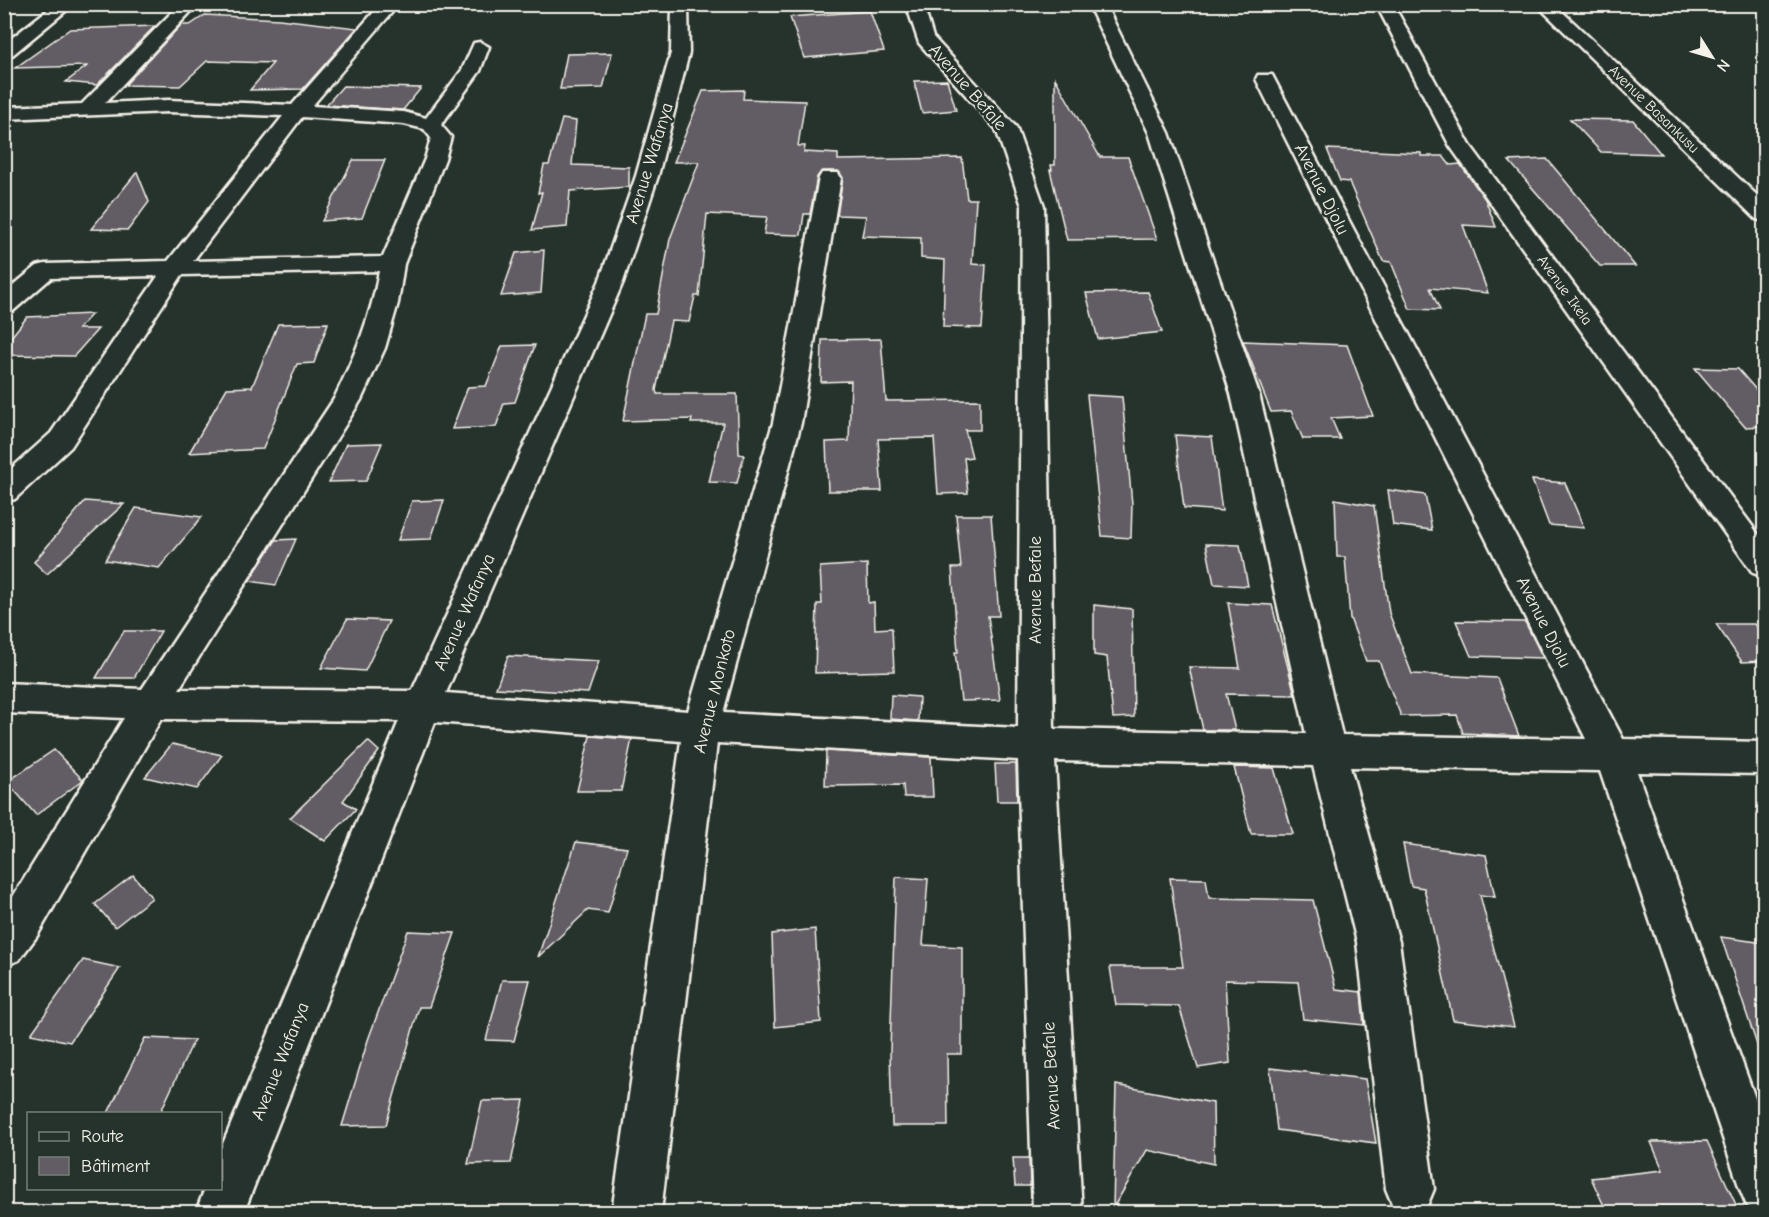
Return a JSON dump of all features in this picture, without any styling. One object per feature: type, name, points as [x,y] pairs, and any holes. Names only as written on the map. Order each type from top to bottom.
[{"type":"street","points":[[4,53],[66,4]]},
{"type":"street","points":[[88,109],[190,4]]},
{"type":"street","points":[[4,492],[61,440],[174,270],[297,111],[391,4]]},
{"type":"street","name":"Avenue Wafanya","points":[[220,1212],[423,706],[611,282],[647,176],[680,53],[680,4]]},
{"type":"street","name":"Avenue Befale","points":[[914,4],[925,39],[1006,127],[1033,206],[1036,745],[1057,1212]]},
{"type":"street","points":[[1096,4],[1159,133],[1245,394],[1328,752],[1378,942],[1410,1189]]},
{"type":"street","name":"Avenue Ikela","points":[[1384,4],[1460,146],[1764,565]]},
{"type":"street","name":"Avenue Basankusu","points":[[1544,4],[1764,214]]},
{"type":"street","points":[[431,125],[471,71],[480,47]]},
{"type":"street","name":"Avenue Djolu","points":[[1265,79],[1613,756],[1764,1190]]},
{"type":"street","points":[[4,135],[16,112],[168,106],[404,117],[431,125],[441,137],[435,159],[392,264],[386,303],[372,348],[347,400],[151,704],[22,922],[4,945]]},
{"type":"street","name":"Avenue Monkoto","points":[[636,1212],[701,727],[787,423],[830,177]]},
{"type":"street","points":[[4,306],[45,272],[392,264]]},
{"type":"street","points":[[4,698],[151,704],[423,706],[701,727],[1036,745],[1764,758]]},
{"type":"building","points":[[870,11],[884,51],[804,58],[790,17]]},
{"type":"building","points":[[205,15],[279,19],[357,28],[303,89],[250,90],[273,63],[207,61],[180,86],[125,85],[181,25],[190,25]]},
{"type":"building","points":[[155,26],[97,85],[66,82],[87,66],[15,68],[70,29]]},
{"type":"building","points":[[612,53],[603,88],[560,89],[567,54]]},
{"type":"building","points":[[1055,78],[1100,157],[1128,157],[1157,239],[1067,240],[1050,170],[1052,170],[1051,165],[1055,165]]},
{"type":"building","points":[[947,80],[956,110],[922,113],[914,81]]},
{"type":"building","points":[[343,86],[421,88],[403,110],[326,105]]},
{"type":"building","points":[[744,90],[743,99],[805,101],[798,146],[805,146],[804,152],[838,154],[838,160],[962,158],[967,199],[976,199],[972,264],[986,265],[982,328],[943,327],[945,260],[921,258],[921,238],[862,236],[866,216],[837,215],[843,178],[838,171],[822,171],[817,177],[810,214],[804,214],[801,235],[764,234],[767,217],[707,214],[699,296],[695,296],[689,322],[671,321],[656,390],[657,394],[737,394],[739,454],[744,455],[737,483],[709,482],[723,423],[691,423],[692,419],[623,421],[645,314],[656,314],[670,239],[699,162],[674,162],[703,91]]},
{"type":"building","points":[[562,119],[576,121],[572,165],[629,167],[629,187],[570,191],[567,227],[532,230],[542,192],[538,193],[544,165],[549,165]]},
{"type":"building","points":[[1570,119],[1633,120],[1661,154],[1601,152]]},
{"type":"building","points":[[1327,149],[1421,153],[1421,156],[1443,156],[1450,165],[1460,164],[1485,199],[1496,227],[1463,225],[1488,293],[1430,288],[1440,310],[1410,309],[1391,262],[1383,261],[1349,182],[1340,181]]},
{"type":"building","points":[[1547,159],[1635,266],[1600,266],[1509,161]]},
{"type":"building","points":[[353,160],[385,160],[362,218],[322,221]]},
{"type":"building","points":[[137,172],[149,202],[128,230],[91,229]]},
{"type":"building","points":[[544,250],[541,293],[501,296],[516,253]]},
{"type":"building","points":[[1148,292],[1162,332],[1098,339],[1086,293]]},
{"type":"building","points":[[92,314],[78,329],[98,329],[74,356],[4,355],[4,346],[27,317]]},
{"type":"building","points":[[328,323],[314,363],[297,364],[263,449],[189,453],[227,388],[252,387],[278,324]]},
{"type":"building","points":[[881,339],[886,401],[980,400],[980,430],[965,430],[972,457],[964,458],[968,493],[938,494],[934,438],[878,439],[882,491],[828,491],[826,442],[849,441],[851,381],[821,382],[822,340]]},
{"type":"building","points":[[1243,341],[1347,345],[1373,416],[1331,418],[1340,439],[1303,439],[1291,411],[1271,412]]},
{"type":"building","points":[[535,345],[515,402],[504,403],[496,427],[452,429],[468,387],[486,386],[502,346]]},
{"type":"building","points":[[1695,368],[1738,369],[1764,399],[1764,426],[1745,427]]},
{"type":"building","points":[[1087,395],[1122,397],[1132,504],[1131,538],[1102,536]]},
{"type":"building","points":[[1175,435],[1212,437],[1222,511],[1184,508]]},
{"type":"building","points":[[382,443],[366,481],[329,482],[346,444]]},
{"type":"building","points":[[1532,480],[1565,483],[1584,528],[1549,525]]},
{"type":"building","points":[[1388,490],[1425,495],[1432,530],[1393,525]]},
{"type":"building","points":[[1335,499],[1374,506],[1389,613],[1412,674],[1497,678],[1519,736],[1463,733],[1457,715],[1401,716],[1379,661],[1366,661],[1350,618],[1345,557],[1337,557]]},
{"type":"building","points":[[444,500],[431,539],[398,540],[412,501]]},
{"type":"building","points":[[85,501],[124,504],[47,574],[34,562]]},
{"type":"building","points":[[136,508],[202,517],[159,568],[105,560]]},
{"type":"building","points":[[956,515],[991,515],[999,616],[988,616],[1000,700],[961,701],[955,652],[958,652],[952,568],[961,568]]},
{"type":"building","points":[[296,539],[276,585],[249,581],[276,540]]},
{"type":"building","points":[[1206,544],[1240,545],[1248,586],[1214,584]]},
{"type":"building","points":[[867,564],[868,603],[874,602],[875,629],[892,628],[894,671],[815,673],[817,604],[822,604],[820,567]]},
{"type":"building","points":[[1228,603],[1272,605],[1295,695],[1226,694],[1235,730],[1203,730],[1189,667],[1240,668]]},
{"type":"building","points":[[1094,605],[1132,609],[1134,717],[1113,718],[1107,657],[1094,655]]},
{"type":"building","points":[[347,619],[389,621],[365,671],[321,668]]},
{"type":"building","points":[[1456,621],[1525,622],[1543,658],[1471,656]]},
{"type":"building","points":[[1716,624],[1755,624],[1764,637],[1764,661],[1742,662]]},
{"type":"building","points":[[124,631],[161,631],[134,678],[96,678]]},
{"type":"building","points":[[508,656],[599,661],[588,693],[496,688]]},
{"type":"building","points":[[891,695],[919,697],[918,721],[890,719]]},
{"type":"building","points":[[590,736],[632,739],[621,791],[577,791]]},
{"type":"building","points":[[368,741],[379,751],[343,801],[356,809],[325,841],[290,818]]},
{"type":"building","points":[[172,744],[222,755],[197,789],[145,777]]},
{"type":"building","points":[[54,750],[83,780],[36,815],[7,782]]},
{"type":"building","points":[[826,751],[931,757],[933,797],[904,797],[903,785],[825,786]]},
{"type":"building","points":[[995,764],[1016,764],[1017,801],[997,801]]},
{"type":"building","points":[[1234,767],[1274,768],[1293,834],[1251,834]]},
{"type":"building","points":[[576,842],[627,848],[608,913],[588,910],[538,957]]},
{"type":"building","points":[[1403,844],[1486,855],[1495,897],[1480,895],[1514,1027],[1453,1020],[1424,888],[1411,886]]},
{"type":"building","points":[[133,875],[152,898],[115,927],[95,904]]},
{"type":"building","points":[[896,877],[928,879],[923,945],[962,947],[962,1054],[947,1054],[948,1126],[892,1126],[890,1051]]},
{"type":"building","points":[[1170,878],[1206,879],[1209,898],[1313,900],[1336,989],[1361,992],[1364,1025],[1303,1019],[1298,982],[1225,980],[1230,1063],[1198,1068],[1179,1006],[1116,1005],[1110,967],[1183,967]]},
{"type":"building","points":[[815,929],[821,1022],[775,1027],[772,934]]},
{"type":"building","points":[[408,931],[455,933],[429,1007],[419,1007],[386,1125],[342,1126],[368,1040]]},
{"type":"building","points":[[1721,937],[1764,943],[1764,1050],[1759,1051]]},
{"type":"building","points":[[83,960],[120,968],[70,1042],[31,1034]]},
{"type":"building","points":[[502,980],[530,980],[514,1041],[486,1040]]},
{"type":"building","points":[[145,1038],[194,1040],[160,1112],[108,1112]]},
{"type":"building","points":[[1270,1068],[1365,1079],[1376,1143],[1277,1130]]},
{"type":"building","points":[[1116,1085],[1213,1103],[1214,1164],[1147,1150],[1113,1208]]},
{"type":"building","points":[[524,1100],[511,1163],[468,1164],[482,1101]]},
{"type":"building","points":[[1707,1141],[1737,1207],[1661,1206],[1665,1212],[1607,1212],[1591,1178],[1663,1170],[1651,1142]]},
{"type":"building","points":[[1013,1158],[1029,1158],[1030,1186],[1015,1186]]}]
